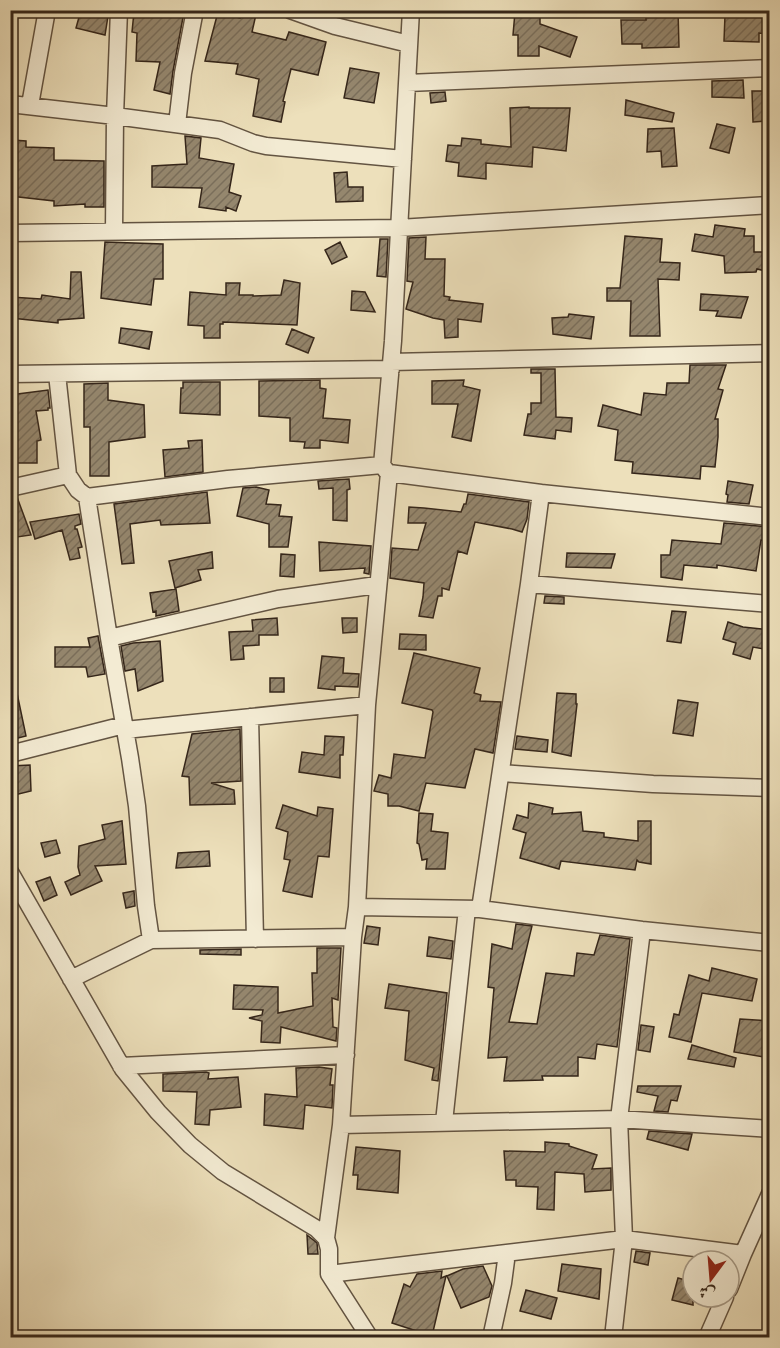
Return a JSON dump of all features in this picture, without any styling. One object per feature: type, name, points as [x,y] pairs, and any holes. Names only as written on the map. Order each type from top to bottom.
[{"type":"street","points":[[30,105],[47,10]]},
{"type":"street","points":[[114,231],[119,10]]},
{"type":"street","points":[[177,124],[183,73],[195,10]]},
{"type":"street","points":[[290,10],[335,26],[408,44]]},
{"type":"street","points":[[370,1338],[329,1274],[329,1249],[326,1238],[341,1125],[357,907],[367,705],[385,469],[411,10]]},
{"type":"street","points":[[407,83],[770,68]]},
{"type":"street","points":[[10,104],[220,130],[246,141],[266,146],[403,159]]},
{"type":"street","points":[[10,233],[399,228],[770,205]]},
{"type":"street","points":[[10,374],[391,366],[770,353]]},
{"type":"street","points":[[57,374],[68,475],[78,490],[87,497],[137,806],[151,940]]},
{"type":"street","points":[[87,497],[228,479],[385,469],[541,493],[770,517]]},
{"type":"street","points":[[10,488],[68,475]]},
{"type":"street","points":[[444,1122],[473,909],[502,773],[541,493]]},
{"type":"street","points":[[530,584],[770,604]]},
{"type":"street","points":[[109,638],[278,599],[377,585]]},
{"type":"street","points":[[10,754],[124,727],[367,705]]},
{"type":"street","points":[[250,717],[255,939]]},
{"type":"street","points":[[502,773],[653,784],[770,788]]},
{"type":"street","points":[[10,872],[121,1066],[158,1112],[190,1145],[223,1172],[317,1229],[326,1238]]},
{"type":"street","points":[[357,907],[473,909],[770,943]]},
{"type":"street","points":[[613,1338],[624,1239],[619,1119],[642,930]]},
{"type":"street","points":[[71,979],[151,940],[353,937]]},
{"type":"street","points":[[121,1066],[346,1055]]},
{"type":"street","points":[[341,1125],[619,1119],[770,1130]]},
{"type":"street","points":[[741,1259],[770,1194]]},
{"type":"street","points":[[329,1274],[624,1239],[743,1254]]},
{"type":"street","points":[[490,1338],[507,1253]]},
{"type":"street","points":[[707,1338],[720,1309]]},
{"type":"building","points":[[81,10],[108,16],[105,35],[76,28]]},
{"type":"building","points":[[173,10],[184,12],[170,94],[154,90],[160,62],[136,61],[137,33],[132,32],[134,12],[172,16]]},
{"type":"building","points":[[242,10],[257,10],[252,32],[286,40],[289,32],[326,42],[318,75],[291,69],[283,101],[285,102],[281,122],[253,116],[259,79],[236,74],[238,64],[205,61],[218,12],[240,18]]},
{"type":"building","points":[[646,10],[678,10],[679,47],[642,48],[642,44],[622,44],[621,20],[646,20]]},
{"type":"building","points":[[515,12],[540,14],[540,24],[577,37],[570,57],[539,46],[539,56],[518,56],[518,35],[513,35]]},
{"type":"building","points":[[725,15],[770,16],[770,34],[759,33],[759,42],[724,41]]},
{"type":"building","points":[[350,68],[379,73],[374,103],[344,98]]},
{"type":"building","points":[[743,80],[744,98],[712,97],[712,81]]},
{"type":"building","points":[[752,91],[770,91],[770,121],[753,122]]},
{"type":"building","points":[[445,92],[446,101],[431,103],[430,93]]},
{"type":"building","points":[[626,100],[674,113],[672,122],[625,115]]},
{"type":"building","points":[[510,108],[570,108],[566,151],[533,147],[532,167],[486,163],[486,179],[458,176],[459,163],[446,161],[448,145],[461,146],[462,138],[481,140],[481,144],[511,147]]},
{"type":"building","points":[[717,124],[735,128],[729,153],[710,148]]},
{"type":"building","points":[[674,128],[677,166],[662,167],[661,151],[647,152],[648,129]]},
{"type":"building","points":[[185,136],[201,138],[199,158],[234,164],[229,192],[241,196],[236,211],[226,207],[226,211],[199,207],[202,188],[152,187],[152,166],[187,164]]},
{"type":"building","points":[[12,140],[26,141],[26,147],[54,148],[54,160],[104,161],[104,207],[85,207],[85,204],[54,206],[54,201],[10,196]]},
{"type":"building","points":[[347,172],[348,187],[363,187],[363,201],[336,202],[334,173]]},
{"type":"building","points":[[715,225],[745,229],[744,236],[754,236],[754,252],[770,252],[770,272],[757,269],[756,272],[725,273],[724,256],[692,251],[695,234],[713,237]]},
{"type":"building","points":[[625,236],[662,239],[660,262],[680,263],[679,280],[658,279],[660,336],[630,336],[631,301],[607,301],[607,288],[620,288]]},
{"type":"building","points":[[426,237],[425,259],[445,259],[444,296],[450,297],[449,300],[483,304],[481,322],[458,319],[458,337],[445,338],[444,320],[406,309],[413,282],[407,281],[409,238]]},
{"type":"building","points":[[380,239],[388,239],[386,277],[377,276]]},
{"type":"building","points":[[105,242],[163,244],[163,279],[154,279],[151,305],[101,298]]},
{"type":"building","points":[[340,242],[347,257],[332,264],[325,250]]},
{"type":"building","points":[[71,272],[81,272],[84,318],[58,320],[58,323],[11,318],[11,297],[41,299],[42,295],[70,299]]},
{"type":"building","points":[[284,280],[300,283],[297,325],[223,322],[220,324],[220,338],[204,338],[204,326],[188,325],[190,292],[226,295],[226,283],[240,283],[239,295],[281,295]]},
{"type":"building","points":[[352,291],[365,292],[375,312],[351,310]]},
{"type":"building","points":[[701,294],[748,297],[741,318],[716,316],[718,311],[700,310]]},
{"type":"building","points":[[569,314],[594,317],[591,339],[553,334],[552,318],[568,317]]},
{"type":"building","points":[[121,328],[152,332],[149,349],[119,343]]},
{"type":"building","points":[[292,329],[314,338],[308,353],[286,344]]},
{"type":"building","points":[[690,365],[726,365],[718,389],[723,390],[715,419],[718,419],[718,437],[715,467],[701,466],[700,479],[632,473],[633,462],[615,460],[618,430],[598,426],[603,405],[641,415],[644,393],[666,395],[667,383],[689,383]]},
{"type":"building","points":[[531,369],[555,369],[556,417],[572,418],[571,432],[556,430],[555,439],[524,435],[528,414],[531,414],[531,403],[541,403],[541,373],[531,373]]},
{"type":"building","points":[[320,380],[320,388],[326,389],[323,418],[350,420],[348,443],[320,440],[320,448],[304,448],[305,442],[290,441],[290,418],[259,416],[259,381]]},
{"type":"building","points":[[464,380],[463,386],[480,390],[471,441],[452,437],[458,404],[432,404],[432,381]]},
{"type":"building","points":[[183,382],[220,382],[220,415],[180,413]]},
{"type":"building","points":[[108,383],[108,400],[144,405],[145,437],[109,442],[109,476],[90,476],[90,427],[84,427],[84,384]]},
{"type":"building","points":[[48,390],[50,408],[36,411],[41,440],[37,441],[37,463],[10,463],[10,395]]},
{"type":"building","points":[[202,440],[203,472],[165,477],[163,450],[189,448],[188,441]]},
{"type":"building","points":[[349,479],[347,521],[333,520],[333,488],[319,489],[318,481]]},
{"type":"building","points":[[728,481],[753,485],[749,504],[727,502]]},
{"type":"building","points":[[256,487],[269,490],[266,504],[281,505],[279,516],[292,517],[288,547],[269,547],[269,524],[237,516],[243,488]]},
{"type":"building","points":[[207,492],[210,523],[161,525],[160,520],[130,524],[134,563],[122,564],[114,504]]},
{"type":"building","points":[[468,494],[529,502],[527,519],[522,532],[475,522],[467,554],[458,551],[449,590],[442,588],[442,596],[438,596],[433,618],[419,616],[424,583],[390,578],[392,548],[418,550],[426,523],[408,523],[409,507],[461,512]]},
{"type":"building","points":[[17,497],[31,535],[10,538],[10,498]]},
{"type":"building","points":[[79,514],[81,524],[75,526],[75,529],[77,529],[82,547],[78,548],[80,558],[70,560],[62,530],[35,539],[30,522]]},
{"type":"building","points":[[724,523],[770,527],[768,541],[761,540],[756,571],[717,565],[717,568],[684,565],[682,580],[661,577],[661,555],[670,555],[672,540],[721,544]]},
{"type":"building","points":[[319,542],[371,546],[369,574],[364,573],[365,568],[320,571]]},
{"type":"building","points":[[212,552],[213,568],[198,570],[201,580],[175,588],[169,561]]},
{"type":"building","points":[[567,553],[615,554],[611,568],[566,567]]},
{"type":"building","points":[[281,554],[295,555],[294,577],[280,576]]},
{"type":"building","points":[[176,589],[179,611],[156,616],[156,611],[153,612],[150,593]]},
{"type":"building","points":[[545,596],[564,597],[564,604],[544,603]]},
{"type":"building","points":[[672,611],[686,612],[681,643],[667,641]]},
{"type":"building","points":[[277,618],[278,635],[259,635],[259,645],[243,646],[244,659],[231,660],[229,632],[253,631],[252,620]]},
{"type":"building","points":[[342,618],[357,618],[357,632],[343,633]]},
{"type":"building","points":[[728,622],[743,627],[770,630],[770,650],[753,647],[750,659],[733,654],[736,643],[723,639]]},
{"type":"building","points":[[400,634],[426,635],[426,650],[399,649]]},
{"type":"building","points":[[98,636],[105,674],[88,677],[86,667],[55,667],[55,647],[90,647],[88,638]]},
{"type":"building","points":[[160,641],[163,681],[138,691],[135,669],[125,671],[121,646]]},
{"type":"building","points":[[414,653],[480,668],[474,693],[481,695],[480,701],[501,702],[493,753],[475,749],[465,788],[426,783],[419,811],[388,806],[388,794],[374,791],[379,775],[391,778],[394,754],[425,758],[433,712],[402,703]]},
{"type":"building","points":[[322,656],[344,658],[343,673],[359,674],[358,687],[335,686],[335,690],[318,688]]},
{"type":"building","points":[[270,678],[284,678],[284,692],[270,692]]},
{"type":"building","points":[[10,693],[17,693],[26,736],[10,740]]},
{"type":"building","points":[[557,693],[576,694],[577,704],[571,756],[552,752]]},
{"type":"building","points":[[678,700],[698,703],[693,736],[673,733]]},
{"type":"building","points":[[240,729],[241,781],[211,783],[234,790],[235,804],[190,805],[189,777],[182,776],[192,734]]},
{"type":"building","points":[[325,736],[344,737],[343,755],[340,755],[340,778],[299,772],[302,752],[324,755]]},
{"type":"building","points":[[517,736],[548,740],[547,752],[515,749]]},
{"type":"building","points":[[30,765],[31,791],[10,796],[10,766]]},
{"type":"building","points":[[529,803],[553,808],[552,814],[581,812],[583,831],[604,833],[604,837],[638,841],[638,821],[651,821],[651,864],[637,860],[635,870],[561,861],[559,869],[520,858],[526,833],[513,829],[517,815],[528,818]]},
{"type":"building","points":[[283,805],[317,816],[318,807],[333,809],[329,857],[318,856],[312,897],[283,891],[290,860],[284,859],[288,832],[276,828]]},
{"type":"building","points":[[419,813],[433,814],[431,831],[448,833],[445,869],[426,869],[427,859],[422,860],[417,843]]},
{"type":"building","points":[[122,821],[126,864],[95,866],[102,881],[71,895],[65,882],[80,875],[79,846],[105,839],[102,825]]},
{"type":"building","points":[[56,840],[60,853],[45,857],[41,843]]},
{"type":"building","points":[[209,851],[210,866],[176,868],[178,853]]},
{"type":"building","points":[[50,877],[57,895],[44,901],[36,882]]},
{"type":"building","points":[[134,891],[135,906],[126,908],[123,893]]},
{"type":"building","points":[[516,924],[532,926],[509,1022],[537,1024],[546,973],[574,976],[577,953],[594,955],[600,935],[630,939],[617,1047],[597,1044],[595,1059],[578,1057],[578,1076],[542,1076],[543,1080],[504,1081],[507,1057],[488,1058],[494,988],[488,987],[492,944],[512,949]]},
{"type":"building","points":[[367,926],[380,928],[378,945],[364,943]]},
{"type":"building","points":[[429,937],[453,941],[451,959],[427,956]]},
{"type":"building","points":[[317,948],[341,948],[338,1000],[332,998],[333,1027],[337,1028],[336,1041],[281,1027],[280,1043],[261,1042],[262,1021],[249,1018],[262,1015],[263,1010],[233,1009],[234,985],[278,987],[278,1013],[313,1006],[312,973],[317,973]]},
{"type":"building","points":[[241,949],[241,955],[200,954],[200,950]]},
{"type":"building","points":[[712,968],[757,979],[752,1001],[702,993],[691,1042],[669,1037],[674,1014],[679,1015],[689,975],[709,981]]},
{"type":"building","points":[[389,984],[447,993],[438,1081],[432,1080],[434,1068],[405,1060],[409,1011],[385,1008]]},
{"type":"building","points":[[740,1019],[770,1021],[770,1058],[734,1052]]},
{"type":"building","points":[[641,1025],[654,1027],[650,1052],[638,1050]]},
{"type":"building","points":[[692,1045],[736,1058],[734,1067],[688,1059]]},
{"type":"building","points":[[296,1068],[332,1069],[330,1085],[333,1085],[332,1108],[305,1105],[303,1129],[264,1125],[265,1094],[297,1097]]},
{"type":"building","points":[[209,1073],[208,1079],[238,1077],[241,1107],[210,1110],[209,1125],[195,1124],[197,1092],[163,1091],[163,1074]]},
{"type":"building","points":[[638,1086],[681,1086],[677,1101],[671,1100],[668,1112],[654,1111],[658,1096],[637,1092]]},
{"type":"building","points":[[649,1131],[692,1134],[688,1150],[647,1139]]},
{"type":"building","points":[[545,1142],[569,1144],[569,1146],[597,1155],[592,1169],[611,1168],[611,1190],[585,1192],[584,1174],[555,1172],[554,1210],[537,1209],[538,1187],[516,1186],[516,1180],[506,1180],[504,1151],[545,1152]]},
{"type":"building","points":[[356,1147],[400,1151],[398,1193],[357,1189],[358,1175],[353,1175]]},
{"type":"building","points":[[307,1235],[317,1243],[318,1254],[308,1254]]},
{"type":"building","points":[[636,1251],[650,1253],[648,1265],[634,1262]]},
{"type":"building","points":[[562,1264],[601,1269],[599,1299],[558,1291]]},
{"type":"building","points":[[483,1266],[492,1286],[489,1297],[461,1308],[447,1276],[463,1269]]},
{"type":"building","points":[[442,1271],[441,1278],[446,1276],[432,1336],[392,1323],[404,1284],[410,1287],[417,1274]]},
{"type":"building","points":[[678,1278],[681,1279],[681,1302],[672,1300]]},
{"type":"building","points":[[526,1290],[557,1298],[551,1319],[520,1311]]}]
